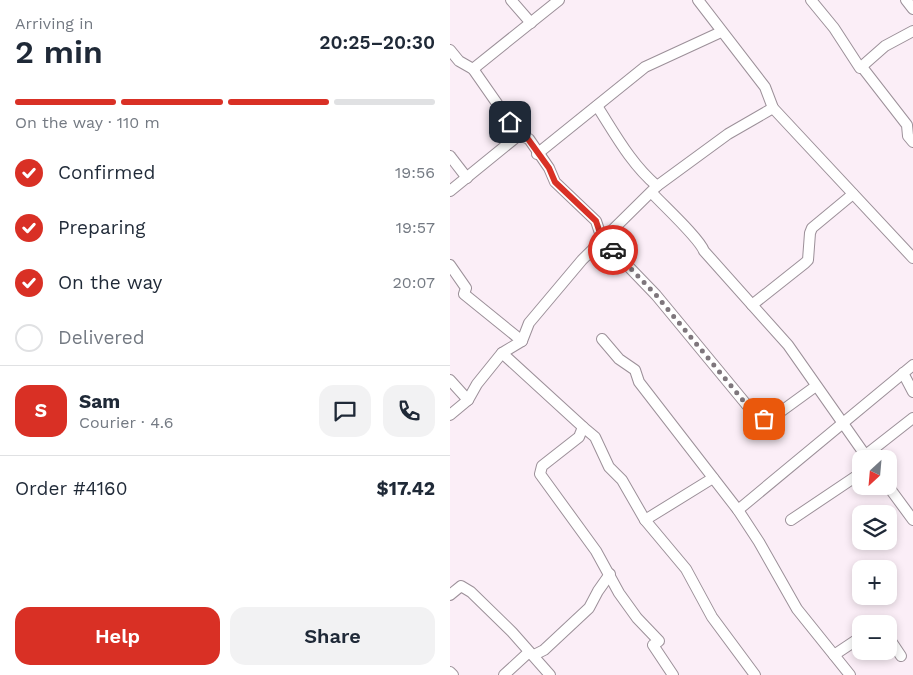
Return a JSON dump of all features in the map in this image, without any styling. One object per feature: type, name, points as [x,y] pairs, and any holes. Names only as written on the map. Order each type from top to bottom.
[{"type":"street","points":[[511,0],[531,23]]},
{"type":"street","points":[[473,69],[559,0]]},
{"type":"street","points":[[698,0],[765,87],[773,108],[816,151],[913,258]]},
{"type":"street","points":[[811,0],[834,28],[857,65],[862,67],[907,125],[908,136],[913,142]]},
{"type":"street","points":[[906,0],[913,9]]},
{"type":"street","points":[[862,67],[885,46],[913,30]]},
{"type":"street","points":[[537,154],[645,67],[721,32]]},
{"type":"street","points":[[450,50],[459,61],[473,69],[519,135],[528,139],[537,154],[549,168],[555,182],[596,221],[602,239],[656,295],[751,410],[764,419],[772,418],[816,386]]},
{"type":"street","points":[[597,106],[624,149],[654,189],[692,236],[700,241],[704,251],[788,345],[863,450]]},
{"type":"street","points":[[450,415],[468,400],[477,384],[502,353],[522,341],[529,324],[602,239],[654,189],[728,134],[773,108]]},
{"type":"street","points":[[450,191],[519,135]]},
{"type":"street","points":[[450,156],[467,178]]},
{"type":"street","points":[[752,305],[806,263],[812,228],[853,194]]},
{"type":"street","points":[[450,265],[466,288],[464,294],[522,341]]},
{"type":"street","points":[[602,339],[619,359],[635,370],[639,382],[738,510],[797,609],[850,675]]},
{"type":"street","points":[[502,353],[595,437],[603,452],[604,459],[622,480],[645,520],[686,570],[712,617],[755,675]]},
{"type":"street","points":[[738,510],[841,422],[913,365]]},
{"type":"street","points":[[903,373],[913,392]]},
{"type":"street","points":[[450,380],[468,400]]},
{"type":"street","points":[[876,450],[913,418]]},
{"type":"street","points":[[583,427],[579,437],[542,466],[540,474],[596,551],[619,593],[637,618],[658,641],[653,645],[673,675]]},
{"type":"street","points":[[645,520],[712,478]]},
{"type":"street","points":[[791,520],[852,479]]},
{"type":"street","points":[[895,495],[913,520]]},
{"type":"street","points":[[504,675],[531,654],[544,650],[590,608],[598,591],[610,574]]},
{"type":"street","points":[[450,595],[461,586],[468,590],[512,632],[550,675]]},
{"type":"street","points":[[834,655],[852,643]]},
{"type":"street","points":[[897,650],[901,656]]},
{"type":"street","points":[[450,672],[453,675]]},
{"type":"way so far","points":[[613,250],[656,295],[663,306],[751,410],[764,419]]},
{"type":"route","points":[[510,122],[519,135],[528,139],[537,154],[549,168],[555,182],[596,221],[602,239],[613,250]]}]
